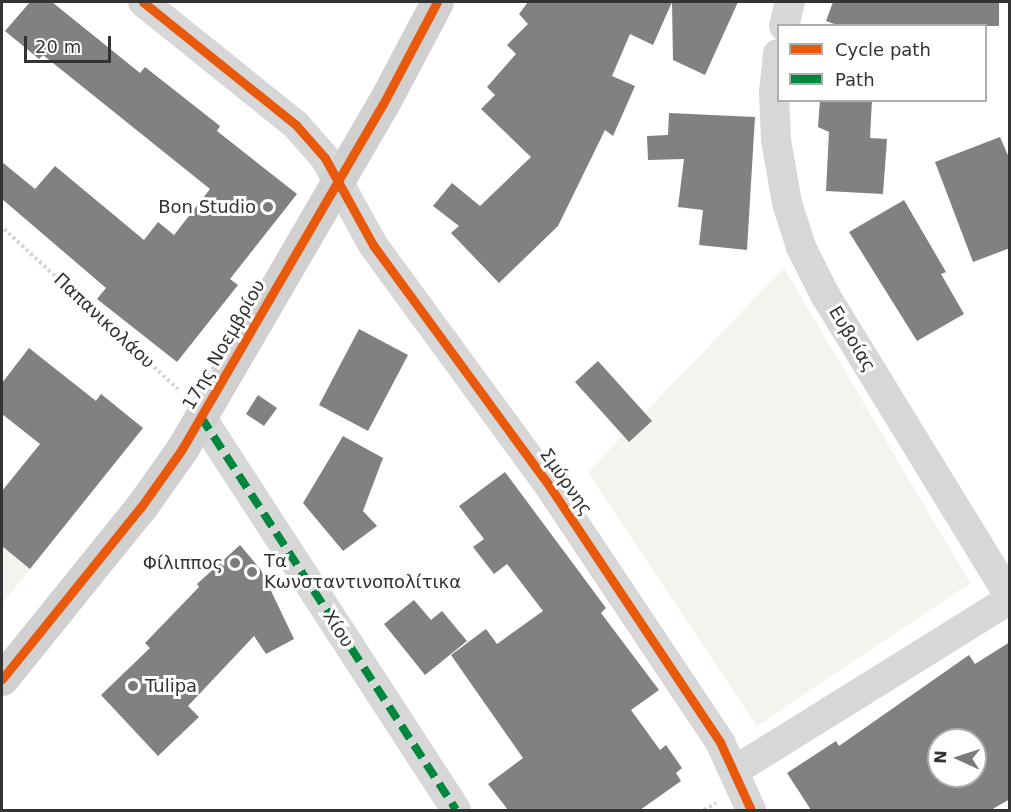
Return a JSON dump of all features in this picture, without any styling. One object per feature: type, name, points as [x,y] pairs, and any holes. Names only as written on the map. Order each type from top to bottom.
[{"type":"street","name":"Σμύρνης","points":[[143,2],[296,125],[339,181],[373,245],[546,480],[720,742],[751,810]]},
{"type":"street","name":"17ης Νοεμβρίου","points":[[2,679],[158,485],[201,417],[339,181],[437,2]]},
{"type":"street","points":[[784,24],[790,2]]},
{"type":"street","name":"Ευβοίας","points":[[777,64],[774,93],[775,131],[782,179],[801,247],[825,295],[1010,598]]},
{"type":"street","name":"Χίου","points":[[201,417],[456,810]]},
{"type":"street","points":[[734,771],[1010,598]]},
{"type":"shaded area","points":[[784,268],[970,583],[757,726],[588,472]]},
{"type":"shaded area","points":[[2,546],[30,569],[2,604]]},
{"type":"building","points":[[30,2],[52,2],[140,73],[145,67],[220,126],[217,131],[297,194],[230,279],[238,285],[177,362],[97,299],[106,288],[2,199],[2,162],[35,189],[55,166],[144,240],[158,222],[174,235],[210,189],[43,55],[39,59],[5,31]]},
{"type":"building","points":[[528,2],[672,2],[653,45],[630,34],[612,76],[635,86],[613,136],[605,130],[558,226],[499,283],[451,233],[459,226],[433,206],[452,183],[480,206],[531,157],[481,109],[495,95],[487,87],[516,54],[507,45],[528,24],[519,14]]},
{"type":"building","points":[[672,2],[738,2],[705,75],[673,60]]},
{"type":"building","points":[[833,2],[999,2],[999,26],[987,26],[987,24],[834,24],[826,21]]},
{"type":"building","points":[[820,102],[872,102],[870,138],[887,139],[883,194],[826,191],[829,132],[818,127]]},
{"type":"building","points":[[669,113],[755,117],[747,250],[699,245],[703,210],[678,207],[684,159],[648,160],[647,136],[668,135]]},
{"type":"building","points":[[1000,137],[1010,160],[1010,248],[973,262],[935,162]]},
{"type":"building","points":[[904,200],[946,272],[941,274],[964,314],[917,341],[849,232]]},
{"type":"building","points":[[359,329],[408,355],[368,431],[319,405]]},
{"type":"building","points":[[29,348],[96,401],[101,394],[143,428],[30,569],[2,546],[2,491],[40,444],[2,414],[2,383]]},
{"type":"building","points":[[598,361],[652,421],[629,442],[575,382]]},
{"type":"building","points":[[258,395],[277,408],[264,426],[246,414]]},
{"type":"building","points":[[343,436],[383,458],[363,511],[377,526],[343,551],[303,503]]},
{"type":"building","points":[[505,472],[606,608],[601,613],[659,690],[631,710],[660,750],[666,745],[682,768],[676,773],[681,781],[640,810],[508,810],[488,784],[523,758],[451,655],[486,629],[497,644],[543,611],[507,564],[494,574],[473,547],[484,539],[459,506]]},
{"type":"building","points":[[240,545],[261,570],[294,639],[266,654],[254,636],[188,706],[199,717],[158,756],[101,695],[150,648],[145,643],[199,587],[197,584]]},
{"type":"building","points":[[414,600],[431,620],[442,611],[467,641],[425,675],[384,624]]},
{"type":"building","points":[[1010,642],[1010,799],[991,810],[811,810],[787,773],[836,741],[839,746],[969,655],[975,664]]},
{"type":"marked path","points":[[201,417],[456,810]]},
{"type":"cycle path","points":[[143,2],[296,125],[325,158],[373,245],[546,481],[720,742],[751,810]]},
{"type":"cycle path","points":[[2,679],[141,507],[182,449],[383,104],[437,2]]},
{"type":"place","name":"Bon Studio","points":[[268,207]]},
{"type":"place","name":"Φίλιππος","points":[[235,563]]},
{"type":"place","name":"Τα Κωνσταντινοπολίτικα","points":[[252,572]]},
{"type":"place","name":"Tulipa","points":[[133,686]]}]
